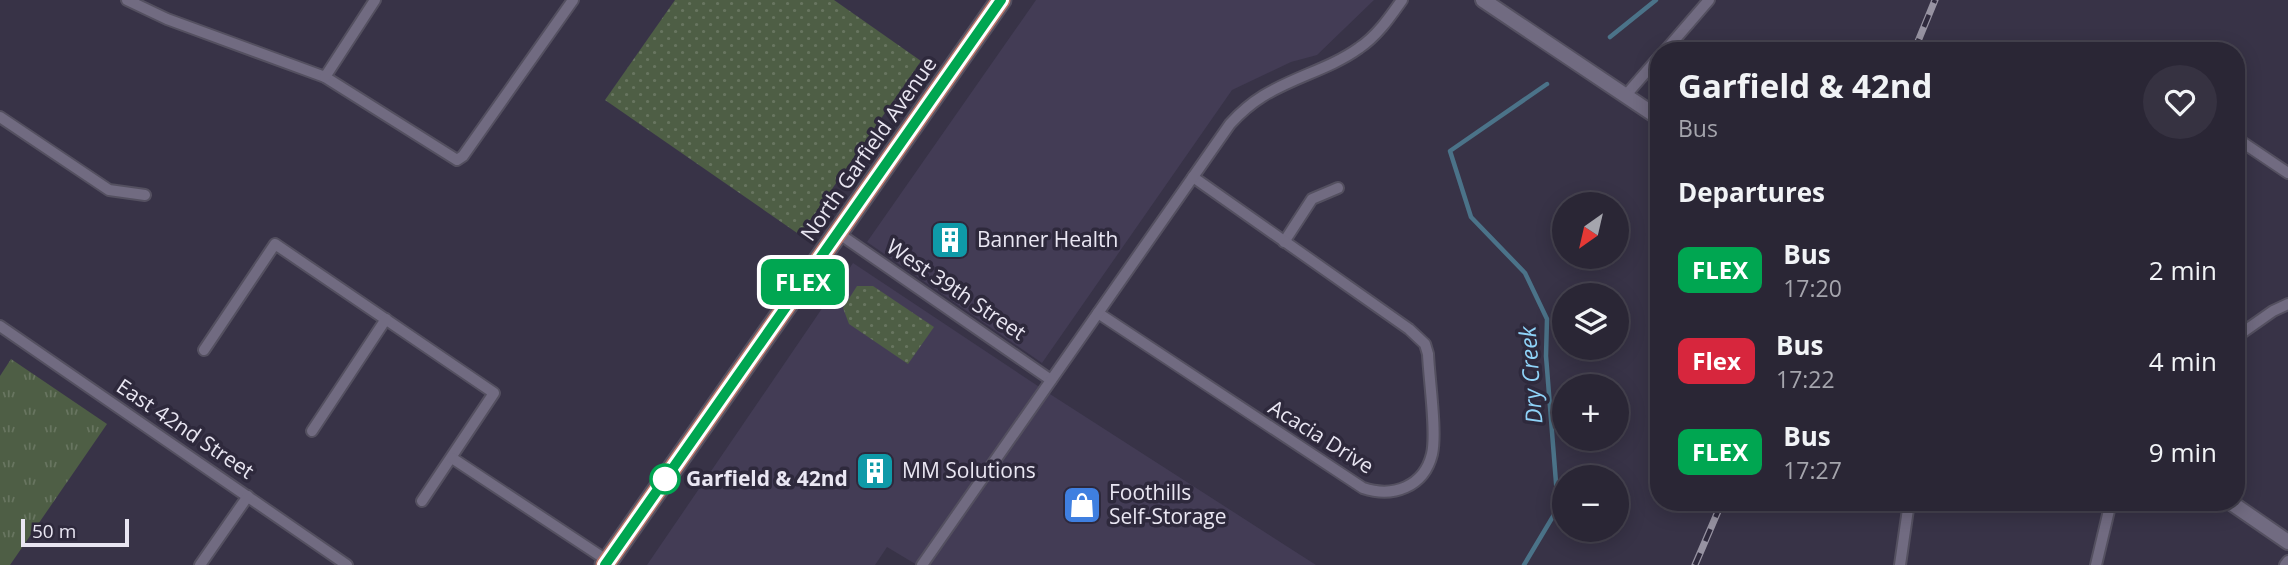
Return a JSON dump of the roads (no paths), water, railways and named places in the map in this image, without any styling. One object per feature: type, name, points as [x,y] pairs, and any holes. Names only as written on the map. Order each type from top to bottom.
[{"type":"highway","name":"North Garfield Avenue","points":[[606,563],[1001,0]]},
{"type":"street","points":[[127,0],[167,19],[325,77],[457,160],[463,156],[573,0]]},
{"type":"street","points":[[325,77],[375,0]]},
{"type":"street","points":[[922,565],[1230,124],[1264,95],[1331,65],[1361,47],[1390,18],[1402,0]]},
{"type":"street","points":[[1483,0],[1650,112]]},
{"type":"street","points":[[1673,42],[1709,0]]},
{"type":"street","points":[[1626,95],[1650,67]]},
{"type":"street","points":[[0,117],[109,190],[145,195]]},
{"type":"street","points":[[2245,144],[2288,173]]},
{"type":"street","name":"Acacia Drive","points":[[1098,313],[1353,483],[1373,492],[1394,492],[1404,489],[1422,474],[1432,454],[1428,354],[1425,344],[1409,329],[1193,177]]},
{"type":"street","points":[[1284,242],[1312,199],[1338,188]]},
{"type":"street","name":"West 39th Street","points":[[838,233],[1051,380]]},
{"type":"street","points":[[204,350],[275,244],[494,393],[422,501]]},
{"type":"street","points":[[2245,331],[2288,304]]},
{"type":"street","points":[[312,431],[386,319]]},
{"type":"street","name":"East 42nd Street","points":[[0,326],[347,565]]},
{"type":"street","points":[[452,458],[606,563]]},
{"type":"street","points":[[200,565],[248,496]]},
{"type":"street","points":[[1899,565],[1908,511]]},
{"type":"street","points":[[2096,565],[2109,511]]},
{"type":"street","points":[[2243,511],[2288,542]]},
{"type":"waterway","name":"Dry Creek","points":[[1610,37],[1656,0]]},
{"type":"waterway","name":"Dry Creek","points":[[1524,565],[1558,508],[1546,356],[1547,319],[1525,273],[1471,217],[1450,151],[1547,84]]},
{"type":"railway","points":[[1918,42],[1935,0]]},
{"type":"railway","points":[[1695,565],[1718,511]]},
{"type":"place","name":"Banner Health","points":[[950,240]]},
{"type":"place","name":"MM Solutions","points":[[875,471]]},
{"type":"place","name":"Garfield & 42nd","points":[[665,479]]},
{"type":"place","name":"Foothills Self-Storage","points":[[1082,505]]}]
